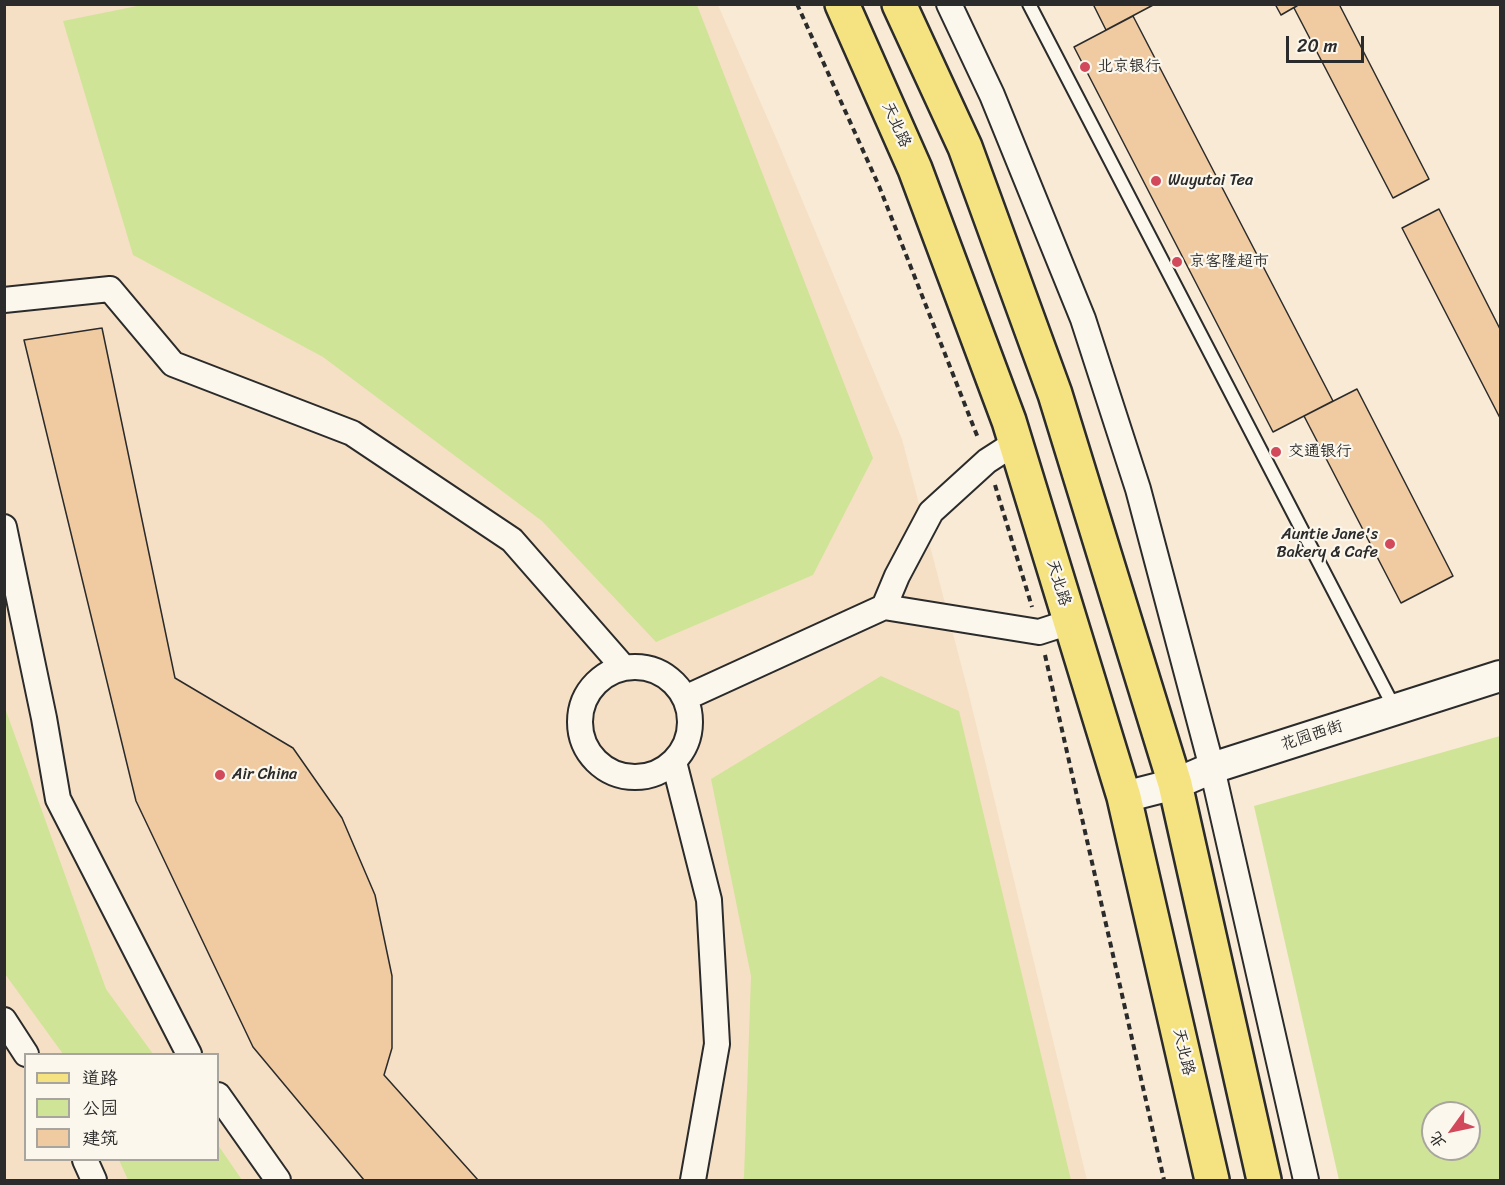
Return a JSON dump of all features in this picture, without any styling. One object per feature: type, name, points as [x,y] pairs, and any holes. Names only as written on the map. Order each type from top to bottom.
[{"type":"main road","name":"天北路","points":[[842,4],[915,169],[1015,443],[1125,797],[1212,1180]]},
{"type":"main road","points":[[899,4],[965,147],[1055,394],[1175,784],[1264,1180]]},
{"type":"street","points":[[949,4],[992,95],[1083,319],[1138,489],[1212,768],[1306,1180]]},
{"type":"street","points":[[4,300],[110,289],[173,364],[352,433],[512,540],[624,668]]},
{"type":"street","points":[[884,608],[897,576],[931,512],[987,461],[1015,443]]},
{"type":"street","points":[[4,526],[44,717],[58,799],[188,1053]]},
{"type":"street","points":[[685,698],[884,608],[1039,632],[1070,622]]},
{"type":"street","points":[[639,666],[657,671],[674,682],[685,698],[689,707],[690,727],[683,751],[675,762],[658,773],[634,778],[610,772],[594,760],[583,744],[579,714],[589,689],[603,676],[624,668],[639,666]]},
{"type":"street","name":"花园西街","points":[[1125,797],[1175,784],[1212,768],[1500,676]]},
{"type":"street","points":[[675,762],[710,900],[717,1044],[693,1180]]},
{"type":"street","points":[[4,1020],[25,1053]]},
{"type":"street","points":[[219,1096],[278,1180]]},
{"type":"street","points":[[85,1161],[94,1180]]},
{"type":"lane","points":[[1029,4],[1395,710]]},
{"type":"path","points":[[797,4],[879,186],[987,461],[1039,632],[1164,1180]]},
{"type":"shaded area","points":[[5,5],[718,5],[902,439],[968,691],[1087,1180],[5,1180]]},
{"type":"green space","points":[[142,5],[697,5],[873,458],[813,575],[656,642],[542,521],[323,357],[133,255],[63,21]]},
{"type":"green space","points":[[881,676],[959,711],[1071,1180],[743,1180],[751,976],[711,779]]},
{"type":"green space","points":[[5,708],[106,989],[152,1053],[62,1053],[5,974]]},
{"type":"green space","points":[[1500,736],[1500,1180],[1339,1180],[1254,806]]},
{"type":"green space","points":[[219,1146],[242,1180],[128,1180],[119,1161],[219,1161]]},
{"type":"building","points":[[1093,4],[1155,4],[1106,30]]},
{"type":"building","points":[[1275,4],[1300,4],[1281,15]]},
{"type":"building","points":[[1300,4],[1339,4],[1429,179],[1393,198],[1294,8]]},
{"type":"building","points":[[1133,16],[1333,401],[1273,432],[1074,47]]},
{"type":"building","points":[[1439,209],[1500,329],[1500,418],[1402,228]]},
{"type":"building","name":"Air China","points":[[102,328],[175,678],[293,748],[342,818],[375,895],[392,976],[392,1048],[384,1075],[478,1180],[364,1180],[253,1047],[136,801],[24,340]]},
{"type":"building","points":[[1357,389],[1453,576],[1401,603],[1304,416]]},
{"type":"place","name":"北京银行","points":[[1085,67]]},
{"type":"place","name":"Wuyutai Tea","points":[[1156,181]]},
{"type":"place","name":"京客隆超市","points":[[1177,262]]},
{"type":"place","name":"交通银行","points":[[1276,452]]},
{"type":"place","name":"Auntie Jane's Bakery & Cafe","points":[[1390,544]]},
{"type":"place","name":"Air China","points":[[220,775]]}]
